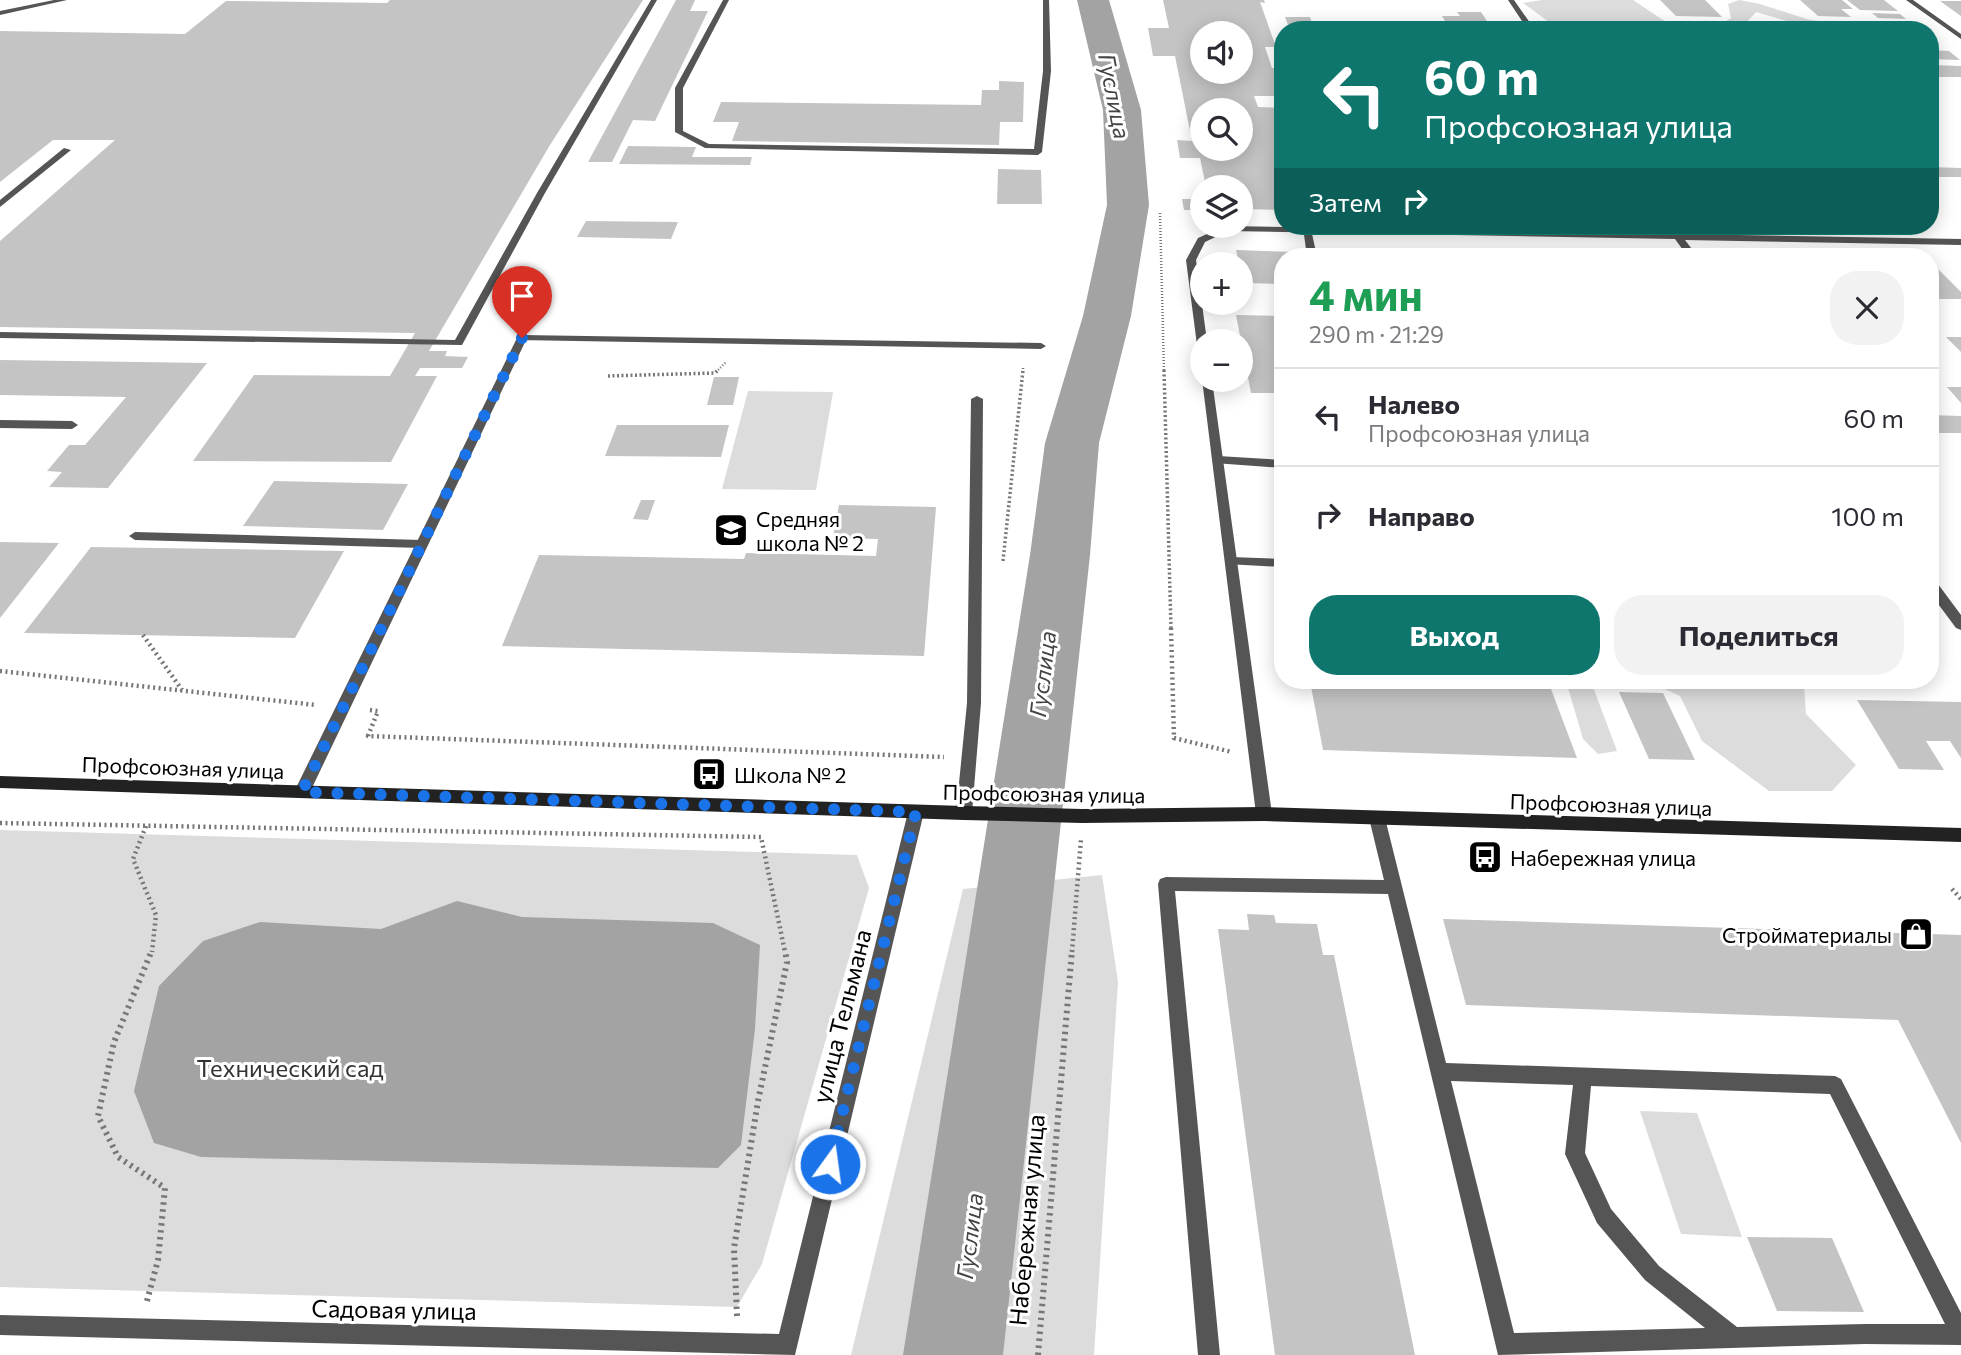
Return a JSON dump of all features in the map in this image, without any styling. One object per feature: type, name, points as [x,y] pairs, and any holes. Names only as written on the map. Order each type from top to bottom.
[{"type":"main road","name":"Профсоюзная улица","points":[[0,782],[916,812],[1083,816],[1264,814],[1961,835]]},
{"type":"street","points":[[0,13],[64,0]]},
{"type":"street","points":[[0,335],[458,343],[541,193],[654,0]]},
{"type":"street","points":[[726,0],[679,88],[679,132],[708,146],[1038,152],[1047,71],[1046,0]]},
{"type":"street","points":[[1511,0],[1526,21]]},
{"type":"street","points":[[1909,0],[1939,21]]},
{"type":"street","points":[[1939,21],[1961,37]]},
{"type":"street","points":[[0,204],[66,150]]},
{"type":"street","points":[[1200,329],[1191,260],[1201,240],[1227,228],[1274,229]]},
{"type":"street","points":[[1624,235],[1961,242]]},
{"type":"street","points":[[1677,236],[1686,248]]},
{"type":"street","points":[[302,792],[522,338],[1041,346]]},
{"type":"street","points":[[1208,392],[1264,814]]},
{"type":"street","points":[[971,813],[977,399]]},
{"type":"street","points":[[0,424],[72,425]]},
{"type":"street","points":[[1217,460],[1274,463]]},
{"type":"street","points":[[135,536],[422,544]]},
{"type":"street","points":[[1231,561],[1274,563]]},
{"type":"street","points":[[1939,595],[1961,625]]},
{"type":"street","name":"улица Тельмана","points":[[785,1350],[916,812]]},
{"type":"street","points":[[1377,818],[1395,887],[1439,1072],[1507,1349],[1864,1334],[1961,1335],[1835,1085],[1439,1072]]},
{"type":"street","points":[[1209,1355],[1166,884],[1395,887]]},
{"type":"street","points":[[1583,1076],[1575,1154],[1604,1216],[1652,1273],[1735,1339]]},
{"type":"street","name":"Садовая улица","points":[[0,1325],[735,1344],[785,1350]]},
{"type":"path","points":[[1160,214],[1174,738],[1256,758]]},
{"type":"path","points":[[608,376],[715,373],[747,341]]},
{"type":"path","points":[[143,635],[182,691]]},
{"type":"path","points":[[0,671],[378,711],[368,736],[970,758]]},
{"type":"path","points":[[0,823],[761,837],[787,962],[758,1101],[734,1248],[737,1307],[735,1344]]},
{"type":"path","points":[[139,1329],[158,1260],[165,1188],[118,1157],[98,1116],[114,1042],[152,954],[156,915],[133,859],[146,826]]},
{"type":"path","name":"Набережная улица","points":[[1038,1355],[1081,838]]},
{"type":"path","points":[[1952,889],[1961,899]]},
{"type":"green space","points":[[1542,0],[1633,0],[1664,21],[1548,21],[1523,3]]},
{"type":"green space","points":[[1739,0],[1819,21],[1786,21],[1756,12],[1748,21],[1726,21],[1731,18],[1728,4]]},
{"type":"green space","points":[[748,391],[833,392],[816,490],[722,489]]},
{"type":"green space","points":[[1568,689],[1594,689],[1617,751],[1598,754],[1583,739]]},
{"type":"green space","points":[[1665,689],[1804,689],[1806,714],[1856,765],[1832,791],[1769,791],[1702,741],[1680,696]]},
{"type":"green space","name":"Технический сад","points":[[0,830],[857,855],[869,888],[762,1264],[737,1307],[0,1287]]},
{"type":"green space","points":[[1102,875],[1118,982],[1094,1355],[851,1355],[963,889]]},
{"type":"green space","points":[[1640,1111],[1697,1113],[1742,1237],[1681,1234]]},
{"type":"shaded area","points":[[457,901],[522,917],[713,923],[760,945],[755,1029],[741,1145],[718,1168],[201,1157],[154,1143],[134,1091],[159,986],[203,941],[260,922],[381,929]]},
{"type":"building","points":[[390,0],[643,0],[550,145],[429,351],[447,351],[445,356],[468,357],[462,368],[420,368],[415,376],[437,376],[391,462],[193,461],[254,375],[390,376],[415,333],[0,327],[0,241],[115,140],[53,140],[0,182],[0,31],[185,34],[226,1],[387,3]]},
{"type":"building","points":[[676,0],[695,0],[690,11],[708,11],[655,121],[633,120],[612,162],[588,162]]},
{"type":"building","points":[[1163,0],[1264,0],[1265,3],[1260,2],[1274,41],[1274,47],[1265,47],[1274,68],[1274,96],[1254,96],[1258,107],[1274,108],[1274,210],[1253,209],[1253,175],[1204,175],[1201,161],[1253,161],[1253,98],[1190,98],[1190,131],[1175,56],[1153,56],[1148,28],[1169,28]]},
{"type":"building","points":[[1660,0],[1705,0],[1722,17],[1676,16]]},
{"type":"building","points":[[1800,0],[1842,0],[1853,9],[1841,9],[1851,17],[1818,16]]},
{"type":"building","points":[[1847,0],[1884,0],[1898,11],[1860,10]]},
{"type":"building","points":[[1940,1],[1961,1],[1961,16]]},
{"type":"building","points":[[1457,12],[1481,12],[1487,21],[1445,21],[1442,16],[1460,16]]},
{"type":"building","points":[[1872,13],[1900,14],[1906,19],[1878,18]]},
{"type":"building","points":[[1285,17],[1310,17],[1311,21],[1287,21]]},
{"type":"building","points":[[1939,50],[1949,51],[1960,60],[1939,59]]},
{"type":"building","points":[[1939,65],[1961,66],[1961,77],[1940,77]]},
{"type":"building","points":[[999,81],[1024,82],[1023,122],[1000,122],[999,145],[732,141],[739,122],[713,122],[721,102],[981,105],[982,90],[999,90]]},
{"type":"building","points":[[1177,140],[1190,141],[1190,158],[1180,158]]},
{"type":"building","points":[[628,146],[696,147],[692,157],[752,157],[750,165],[619,164]]},
{"type":"building","points":[[1939,167],[1961,168],[1961,177],[1939,177]]},
{"type":"building","points":[[998,169],[1041,170],[1042,204],[997,204]]},
{"type":"building","points":[[1182,199],[1190,199],[1190,210],[1184,210]]},
{"type":"building","points":[[586,221],[678,222],[671,239],[577,237]]},
{"type":"building","points":[[1236,250],[1274,251],[1274,284],[1253,283],[1253,252]]},
{"type":"building","points":[[1939,270],[1961,292],[1961,299],[1939,299]]},
{"type":"building","points":[[1236,315],[1274,316],[1274,393],[1251,393],[1253,329],[1239,329]]},
{"type":"building","points":[[1946,337],[1961,337],[1961,352]]},
{"type":"building","points":[[0,360],[207,363],[108,488],[49,487],[62,472],[47,471],[69,445],[85,445],[126,397],[0,395]]},
{"type":"building","points":[[714,377],[739,377],[733,405],[707,405]]},
{"type":"building","points":[[1947,387],[1961,387],[1961,403]]},
{"type":"building","points":[[1939,415],[1961,416],[1961,433],[1939,433]]},
{"type":"building","points":[[617,425],[729,425],[721,457],[605,456]]},
{"type":"building","points":[[274,481],[408,484],[383,530],[243,526]]},
{"type":"building","points":[[641,500],[655,500],[648,520],[633,519]]},
{"type":"building","points":[[839,505],[936,507],[924,656],[502,646],[539,555],[744,559],[746,553],[876,556],[878,539],[833,538]]},
{"type":"building","points":[[0,542],[59,543],[0,618]]},
{"type":"building","points":[[91,547],[344,551],[295,638],[24,633]]},
{"type":"building","points":[[1312,689],[1551,689],[1577,758],[1323,750]]},
{"type":"building","points":[[1619,692],[1663,693],[1695,760],[1649,759]]},
{"type":"building","points":[[1857,700],[1961,702],[1961,758],[1950,741],[1926,741],[1944,770],[1899,769]]},
{"type":"building","points":[[1247,914],[1274,915],[1276,923],[1317,924],[1323,955],[1334,955],[1415,1355],[1275,1355],[1218,929],[1249,930]]},
{"type":"building","points":[[1443,919],[1961,935],[1961,1143],[1898,1020],[1466,1005]]},
{"type":"building","points":[[1747,1237],[1832,1238],[1864,1312],[1777,1311]]},
{"type":"waterway","name":"Гуслица","points":[[953,1355],[1060,555],[1072,443],[1107,316],[1128,205],[1122,110],[1093,0]]},
{"type":"place","name":"Средняя школа № 2","points":[[731,530]]},
{"type":"place","name":"Школа № 2","points":[[709,774]]},
{"type":"place","name":"Набережная улица","points":[[1485,857]]},
{"type":"place","name":"Стройматериалы","points":[[1916,934]]},
{"type":"route","points":[[522,338],[302,792],[916,812],[830,1164]]}]
